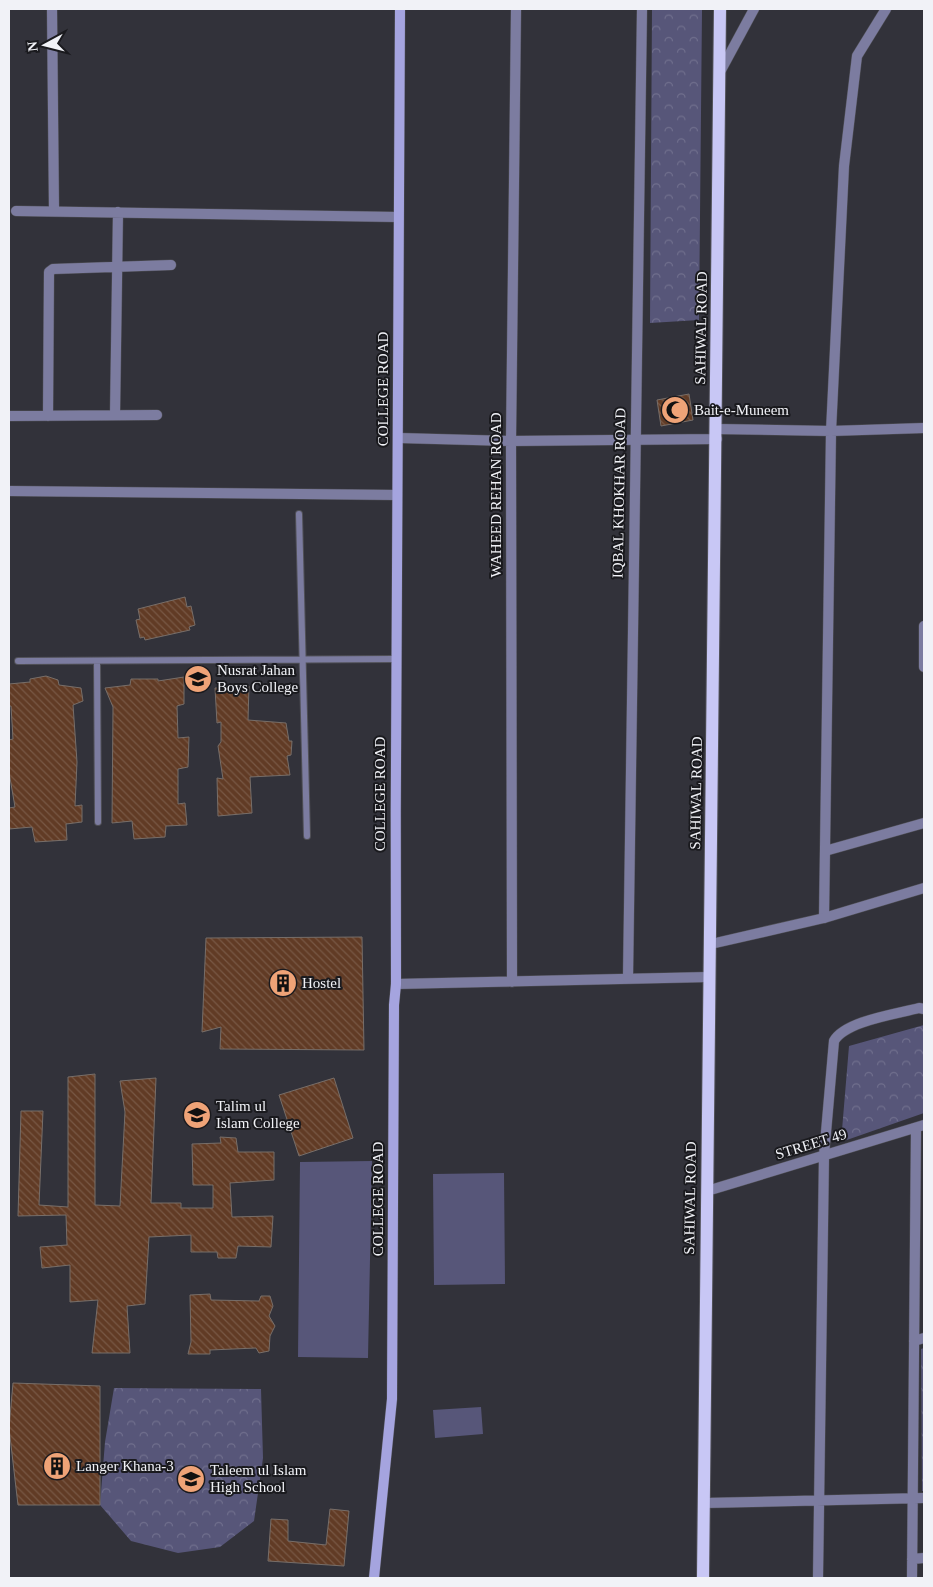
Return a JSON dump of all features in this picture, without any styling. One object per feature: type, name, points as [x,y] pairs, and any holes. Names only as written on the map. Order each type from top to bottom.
[{"type":"main road","name":"COLLEGE ROAD","points":[[374,1578],[392,1399],[394,1005],[396,984],[395,659],[399,438],[398,217],[400,9]]},
{"type":"main road","name":"SAHIWAL ROAD","points":[[703,1578],[717,434],[720,9]]},
{"type":"street","points":[[52,9],[54,211]]},
{"type":"street","name":"WAHEED REHAN ROAD","points":[[512,982],[511,441],[516,9]]},
{"type":"street","name":"IQBAL KHOKHAR ROAD","points":[[628,978],[642,9]]},
{"type":"street","points":[[720,72],[754,9]]},
{"type":"street","points":[[824,918],[831,431],[844,166],[857,56],[886,9]]},
{"type":"street","points":[[16,211],[398,217]]},
{"type":"street","points":[[115,415],[118,212]]},
{"type":"street","points":[[48,416],[49,272],[53,269],[172,265]]},
{"type":"street","points":[[9,416],[157,415]]},
{"type":"street","points":[[399,438],[511,441],[635,440],[717,434],[924,428]]},
{"type":"street","points":[[9,492],[397,495]]},
{"type":"street","points":[[924,626],[924,667]]},
{"type":"street","points":[[825,851],[924,823]]},
{"type":"street","points":[[711,944],[824,918],[924,888]]},
{"type":"street","points":[[396,984],[709,977]]},
{"type":"street","points":[[818,1578],[824,1155],[833,1051],[839,1033],[862,1023],[919,1008],[924,1009]]},
{"type":"street","points":[[912,1578],[919,1340],[920,1127]]},
{"type":"street","name":"STREET 49","points":[[707,1191],[920,1127]]},
{"type":"street","points":[[704,1503],[924,1498]]},
{"type":"street","points":[[912,1559],[924,1558]]},
{"type":"lane","points":[[298,514],[307,836]]},
{"type":"lane","points":[[18,661],[395,659]]},
{"type":"lane","points":[[97,661],[98,822]]},
{"type":"green space","points":[[652,9],[702,9],[699,320],[650,323]]},
{"type":"green space","points":[[924,1025],[924,1113],[841,1142],[849,1046]]},
{"type":"green space","points":[[372,1161],[368,1358],[298,1357],[300,1162]]},
{"type":"green space","points":[[504,1173],[505,1284],[434,1285],[433,1174]]},
{"type":"green space","points":[[924,1348],[924,1491],[922,1491],[921,1349]]},
{"type":"green space","points":[[114,1388],[261,1389],[263,1458],[254,1521],[220,1547],[178,1553],[131,1541],[100,1505],[105,1442]]},
{"type":"green space","points":[[481,1407],[483,1434],[435,1438],[433,1410]]},
{"type":"building","name":"Bait-e-Muneem","points":[[689,394],[693,420],[661,426],[657,400]]},
{"type":"building","points":[[185,597],[187,607],[191,606],[195,625],[189,627],[190,630],[145,640],[144,637],[140,638],[136,620],[140,619],[138,609]]},
{"type":"building","points":[[46,676],[58,680],[59,685],[81,688],[83,701],[73,705],[77,762],[75,806],[82,805],[82,822],[66,824],[67,840],[35,842],[32,827],[9,829],[9,808],[15,807],[9,772],[9,740],[13,739],[11,706],[9,706],[9,684],[30,682],[30,679]]},
{"type":"building","points":[[184,677],[184,704],[177,706],[178,738],[189,737],[188,767],[178,769],[178,804],[185,803],[187,825],[166,826],[165,837],[134,839],[132,821],[112,823],[113,707],[105,688],[130,685],[131,679],[158,679],[158,681]]},
{"type":"building","points":[[249,686],[248,720],[286,723],[289,741],[292,741],[291,755],[287,756],[290,775],[250,777],[252,813],[218,816],[217,778],[223,779],[218,746],[221,742],[221,722],[217,723],[215,688]]},
{"type":"building","name":"Hostel","points":[[362,937],[364,1050],[220,1049],[221,1027],[202,1032],[206,938]]},
{"type":"building","points":[[95,1074],[95,1205],[120,1206],[125,1112],[120,1081],[156,1078],[151,1203],[181,1203],[181,1208],[213,1208],[213,1185],[193,1185],[192,1144],[221,1143],[220,1137],[236,1138],[238,1152],[274,1152],[274,1180],[230,1183],[232,1217],[273,1216],[271,1247],[238,1246],[236,1258],[218,1258],[217,1252],[191,1252],[191,1235],[149,1237],[145,1304],[127,1306],[130,1353],[92,1353],[98,1300],[70,1302],[70,1265],[42,1268],[40,1247],[67,1245],[66,1215],[18,1216],[21,1111],[43,1111],[39,1205],[68,1207],[68,1077]]},
{"type":"building","points":[[334,1078],[353,1138],[299,1156],[279,1095]]},
{"type":"building","points":[[210,1294],[211,1300],[259,1301],[261,1296],[270,1296],[273,1306],[269,1316],[275,1326],[270,1336],[269,1351],[259,1353],[256,1348],[210,1350],[210,1354],[188,1354],[191,1342],[190,1295]]},
{"type":"building","name":"Langer Khana-3","points":[[13,1383],[100,1386],[100,1505],[18,1505],[9,1428]]},
{"type":"building","points":[[330,1509],[349,1511],[344,1566],[268,1561],[271,1519],[288,1520],[288,1541],[326,1545]]},
{"type":"place","name":"Bait-e-Muneem","points":[[675,410]]},
{"type":"place","name":"Nusrat Jahan Boys College","points":[[198,679]]},
{"type":"place","name":"Hostel","points":[[283,983]]},
{"type":"place","name":"Talim ul Islam College","points":[[197,1115]]},
{"type":"place","name":"Langer Khana-3","points":[[57,1466]]},
{"type":"place","name":"Taleem ul Islam High School","points":[[191,1479]]}]
